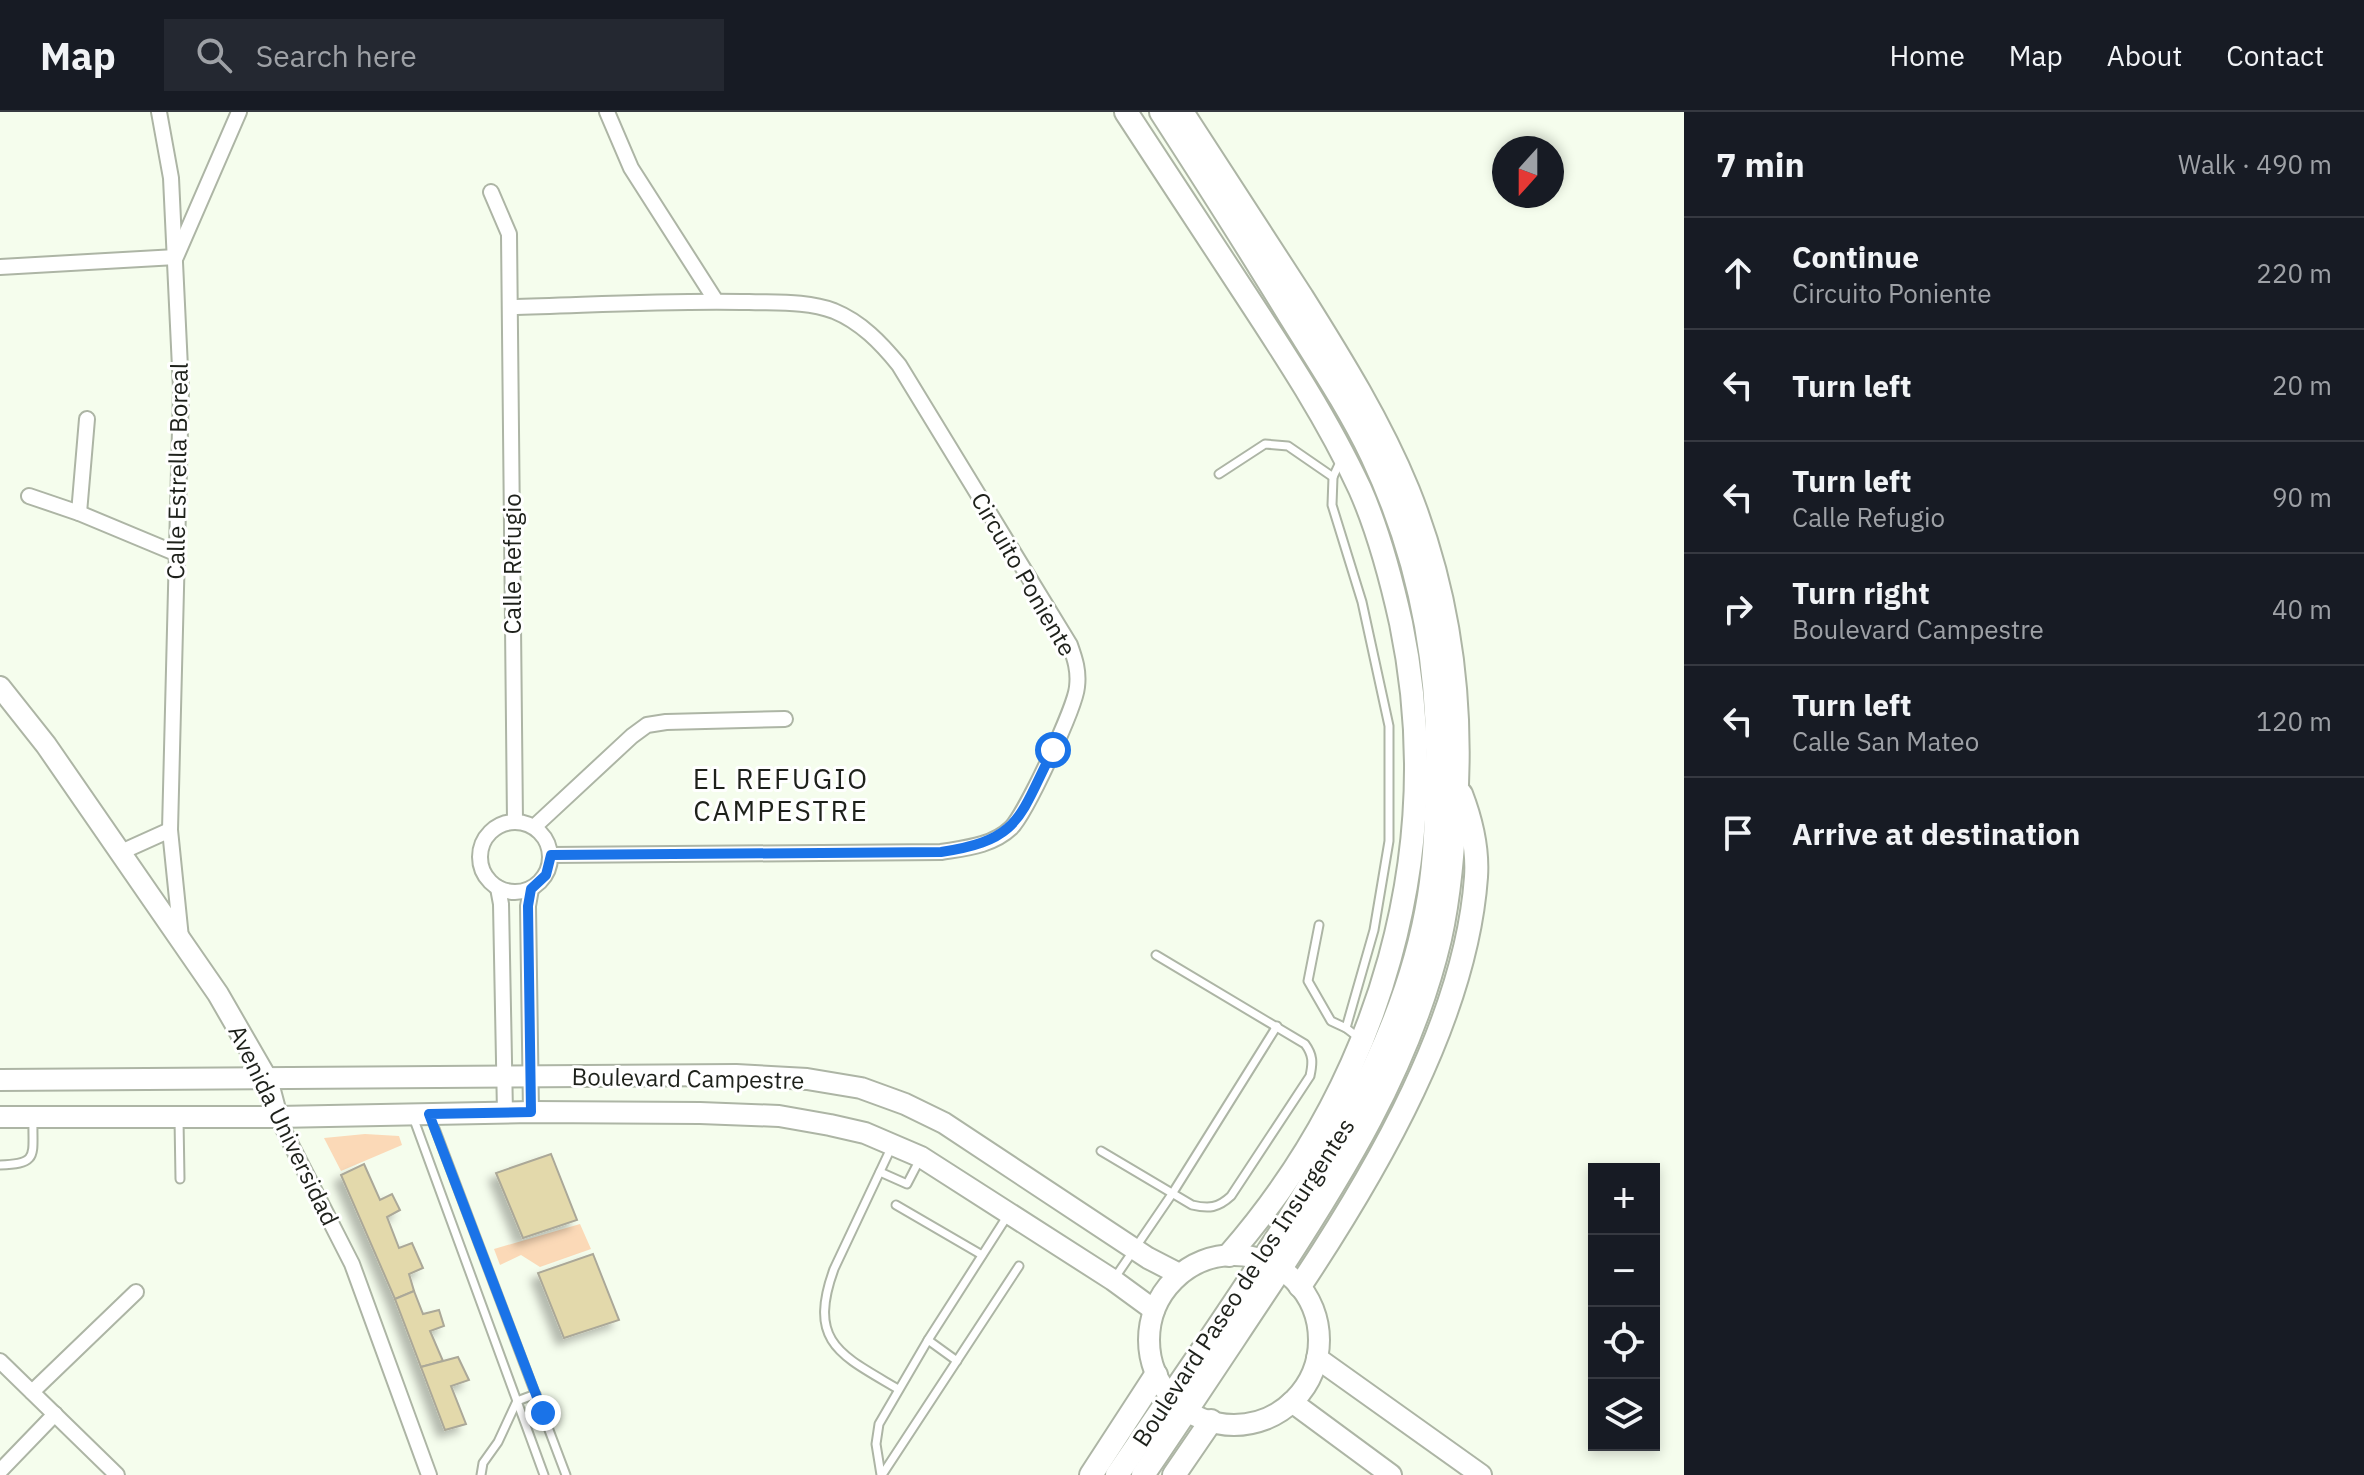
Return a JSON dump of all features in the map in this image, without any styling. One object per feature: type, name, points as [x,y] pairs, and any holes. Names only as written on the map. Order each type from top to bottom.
[{"type":"main road","points":[[1126,112],[1294,369],[1343,454],[1376,532],[1394,593],[1413,691],[1417,773],[1410,861],[1403,909],[1381,991],[1353,1034],[1351,1067],[1293,1173],[1262,1217],[1229,1255]]},
{"type":"main road","name":"Boulevard Paseo de los Insurgentes","points":[[1161,112],[1348,411],[1395,511],[1417,581],[1434,674],[1443,855]]},
{"type":"main road","name":"Boulevard Paseo de los Insurgentes","points":[[1117,1475],[1178,1403],[1272,1264],[1373,1072],[1408,980],[1429,896],[1443,855],[1458,784],[1459,710],[1448,635],[1432,562],[1407,489],[1339,355],[1182,112]]},
{"type":"main road","points":[[1300,1286],[1382,1152],[1429,1053],[1462,959],[1476,875],[1475,843],[1458,784]]},
{"type":"main road","points":[[1410,861],[1420,856],[1443,855],[1469,863],[1476,875]]},
{"type":"main road","points":[[1091,1475],[1156,1375]]},
{"type":"main road","name":"Boulevard Paseo de los Insurgentes","points":[[1143,1475],[1178,1403]]},
{"type":"main road","points":[[1174,1475],[1211,1421]]},
{"type":"street","name":"Calle Estrella Boreal","points":[[159,112],[171,178],[181,389],[170,830],[181,940]]},
{"type":"street","points":[[0,267],[176,257],[239,112]]},
{"type":"street","points":[[607,112],[631,168],[716,301]]},
{"type":"street","name":"Calle Refugio","points":[[491,192],[509,234],[515,822]]},
{"type":"street","name":"Circuito Poniente","points":[[510,307],[716,301],[806,304],[853,320],[881,343],[899,365],[1070,645],[1078,666],[1077,691],[1053,750],[1011,828],[994,840],[974,847],[941,852],[551,855]]},
{"type":"street","points":[[79,513],[87,419]]},
{"type":"street","points":[[29,496],[175,553]]},
{"type":"street","name":"Avenida Universidad","points":[[0,687],[46,745],[218,994],[267,1079],[277,1117],[352,1264],[429,1475]]},
{"type":"street","points":[[534,827],[647,725],[692,720],[785,719]]},
{"type":"street","points":[[515,822],[534,827],[542,835],[551,855],[546,875],[531,889],[514,893],[498,888],[488,880],[481,868],[479,855],[483,842],[491,832],[502,824],[515,822]]},
{"type":"street","points":[[119,853],[170,830]]},
{"type":"street","points":[[498,888],[501,904],[505,1113]]},
{"type":"street","points":[[531,889],[528,906],[531,1112]]},
{"type":"street","name":"Boulevard Campestre","points":[[0,1080],[736,1075],[807,1079],[861,1088],[944,1123],[1179,1274]]},
{"type":"street","name":"Boulevard Campestre","points":[[0,1117],[277,1117],[531,1112],[779,1116],[865,1133],[921,1157],[1113,1280],[1154,1310]]},
{"type":"street","points":[[1229,1255],[1272,1264],[1300,1286],[1317,1320],[1317,1358],[1308,1382],[1281,1411],[1254,1422],[1240,1425],[1211,1421],[1178,1403],[1156,1375],[1148,1337],[1154,1310],[1160,1297],[1179,1274],[1203,1260],[1229,1255]]},
{"type":"street","points":[[32,1392],[136,1292]]},
{"type":"street","points":[[1317,1358],[1481,1475]]},
{"type":"street","points":[[0,1361],[117,1475]]},
{"type":"street","points":[[1292,1402],[1391,1475]]},
{"type":"street","points":[[0,1471],[55,1414]]},
{"type":"lane","points":[[1219,474],[1265,444],[1288,446],[1333,477]]},
{"type":"lane","points":[[1319,925],[1308,981],[1331,1021],[1353,1034],[1389,841],[1389,726],[1362,602],[1332,505],[1333,477],[1343,454]]},
{"type":"lane","points":[[1101,1151],[1192,1205],[1208,1209],[1222,1205],[1310,1076],[1313,1064],[1305,1044],[1156,955]]},
{"type":"lane","points":[[1113,1280],[1172,1194],[1277,1026]]},
{"type":"lane","points":[[420,1114],[488,1266],[566,1475]]},
{"type":"lane","points":[[420,1114],[471,1272],[544,1475]]},
{"type":"lane","points":[[0,1165],[24,1164],[27,1161],[32,1149],[34,1117]]},
{"type":"lane","points":[[179,1117],[180,1179]]},
{"type":"lane","points":[[893,1143],[834,1269],[826,1290],[824,1316],[828,1336],[838,1350],[898,1389]]},
{"type":"lane","points":[[880,1172],[907,1184],[921,1157]]},
{"type":"lane","points":[[896,1205],[982,1255]]},
{"type":"lane","points":[[881,1475],[876,1435],[879,1424],[928,1340],[1008,1215]]},
{"type":"lane","points":[[471,1272],[488,1266]]},
{"type":"lane","points":[[881,1475],[1019,1266]]},
{"type":"lane","points":[[928,1340],[957,1361]]},
{"type":"lane","points":[[481,1475],[483,1463],[498,1442],[517,1401],[536,1394]]},
{"type":"shaded area","points":[[365,1134],[399,1136],[402,1145],[341,1171],[324,1138]]},
{"type":"shaded area","points":[[580,1224],[591,1249],[540,1267],[521,1255],[500,1265],[494,1249]]},
{"type":"building","points":[[551,1154],[577,1220],[523,1238],[496,1173]]},
{"type":"building","points":[[364,1164],[380,1200],[392,1194],[400,1210],[387,1217],[399,1248],[412,1243],[423,1268],[409,1274],[414,1291],[395,1299],[341,1175]]},
{"type":"building","points":[[593,1254],[619,1320],[564,1338],[538,1273]]},
{"type":"building","points":[[414,1291],[423,1314],[439,1310],[444,1326],[430,1331],[443,1361],[421,1367],[395,1299]]},
{"type":"building","points":[[458,1357],[469,1380],[451,1386],[466,1424],[445,1430],[421,1367]]},
{"type":"district","name":"EL REFUGIO CAMPESTRE","points":[[781,794]]},
{"type":"route","points":[[543,1413],[429,1114],[531,1112],[528,906],[531,889],[546,875],[551,855],[941,852],[974,847],[994,840],[1011,828],[1053,750]]}]
